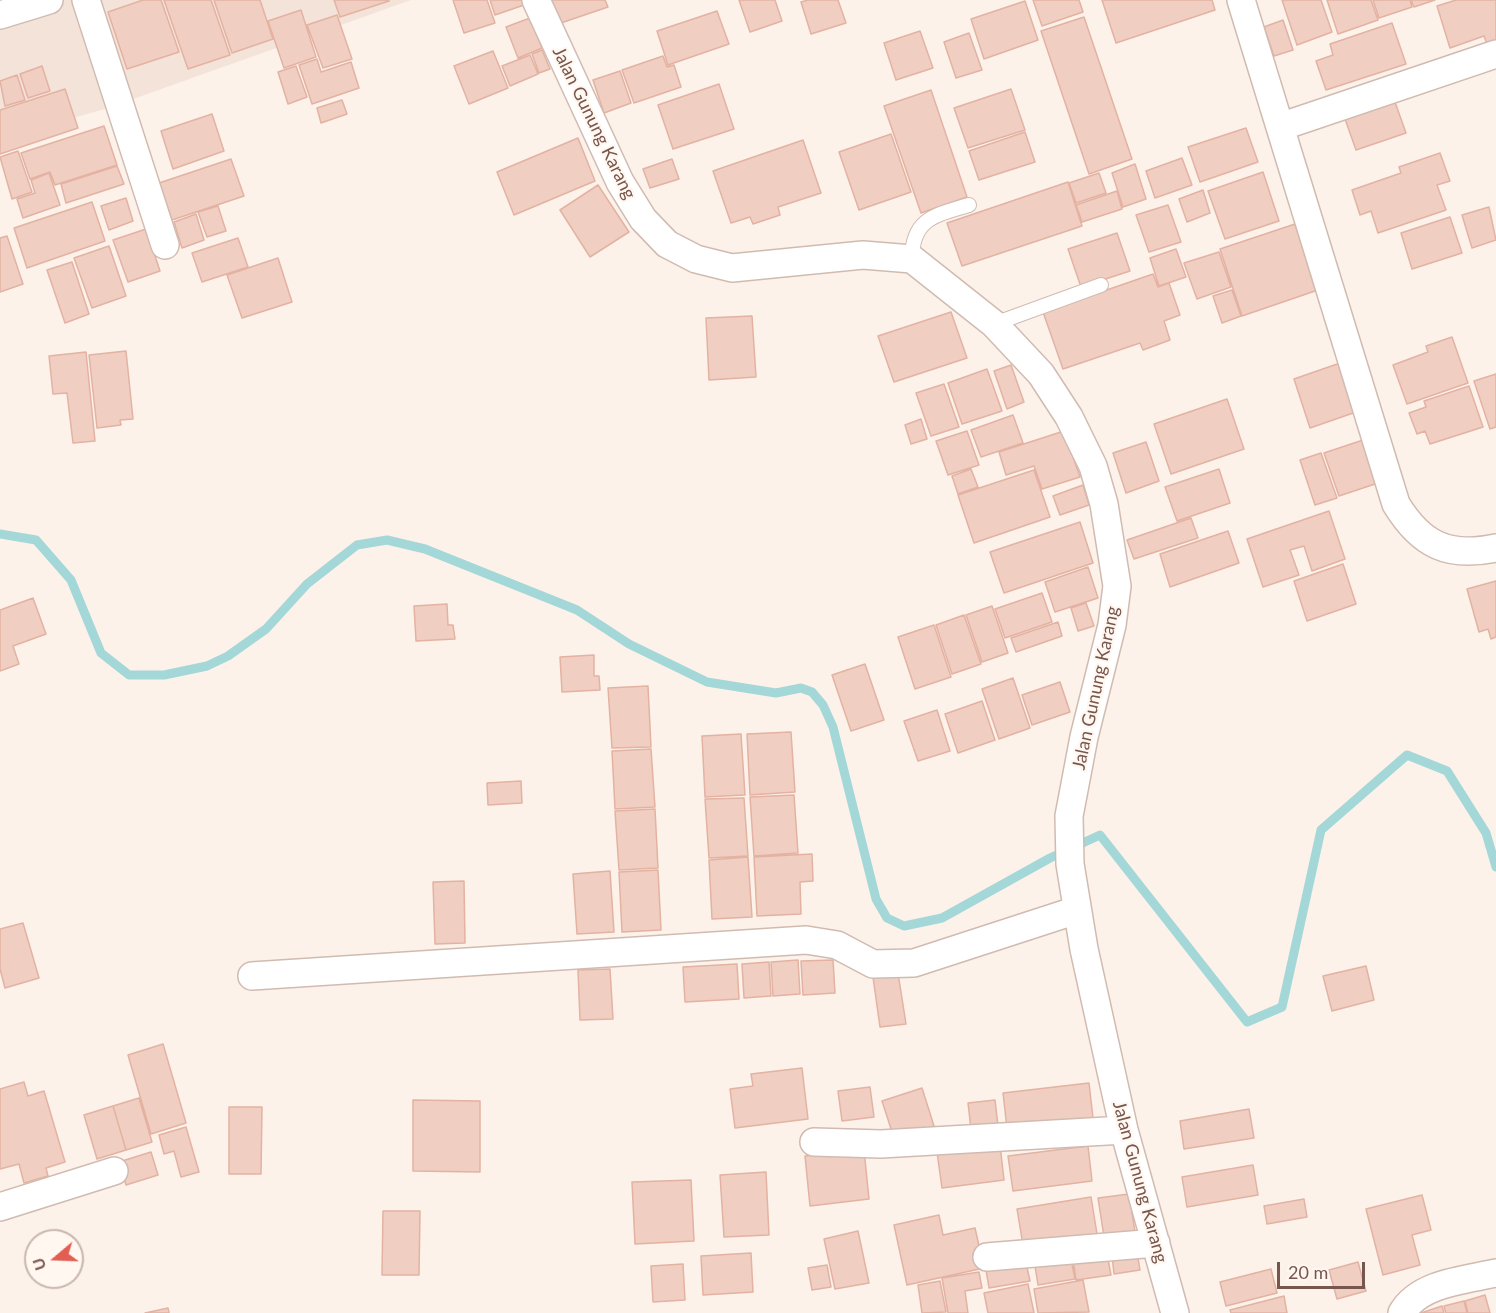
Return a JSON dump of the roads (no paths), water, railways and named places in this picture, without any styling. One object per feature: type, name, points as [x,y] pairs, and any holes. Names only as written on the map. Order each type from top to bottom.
[{"type":"street","points":[[0,15],[48,0]]},
{"type":"street","points":[[86,0],[165,245]]},
{"type":"street","name":"Jalan Gunung Karang","points":[[536,0],[620,182],[643,219],[667,244],[696,259],[732,268],[862,255],[912,259],[994,324],[1041,374],[1069,417],[1093,466],[1112,545],[1117,586],[1112,625],[1084,737],[1069,816],[1070,864],[1077,910],[1124,1130],[1175,1313]]},
{"type":"street","points":[[1241,0],[1396,504],[1409,525],[1426,540],[1450,551],[1479,551],[1496,548]]},
{"type":"street","points":[[1280,127],[1496,54]]},
{"type":"street","points":[[252,976],[806,940],[837,945],[873,964],[914,963],[1077,910]]},
{"type":"street","points":[[814,1142],[881,1144],[1124,1130]]},
{"type":"street","points":[[0,1207],[114,1172]]},
{"type":"street","points":[[987,1257],[1156,1243]]},
{"type":"street","points":[[1401,1313],[1417,1296],[1432,1288],[1496,1273]]},
{"type":"lane","points":[[912,259],[912,241],[921,224],[969,205]]},
{"type":"lane","points":[[994,324],[1101,285]]},
{"type":"waterway","points":[[0,534],[36,540],[71,580],[101,653],[129,675],[164,675],[207,666],[228,656],[266,629],[307,584],[357,545],[387,540],[425,549],[577,610],[629,644],[707,682],[776,693],[801,688],[812,692],[823,705],[833,727],[876,899],[887,918],[904,926],[942,918],[1050,858],[1100,835],[1247,1022],[1282,1007],[1321,830],[1407,755],[1447,771],[1486,833],[1496,867]]}]
